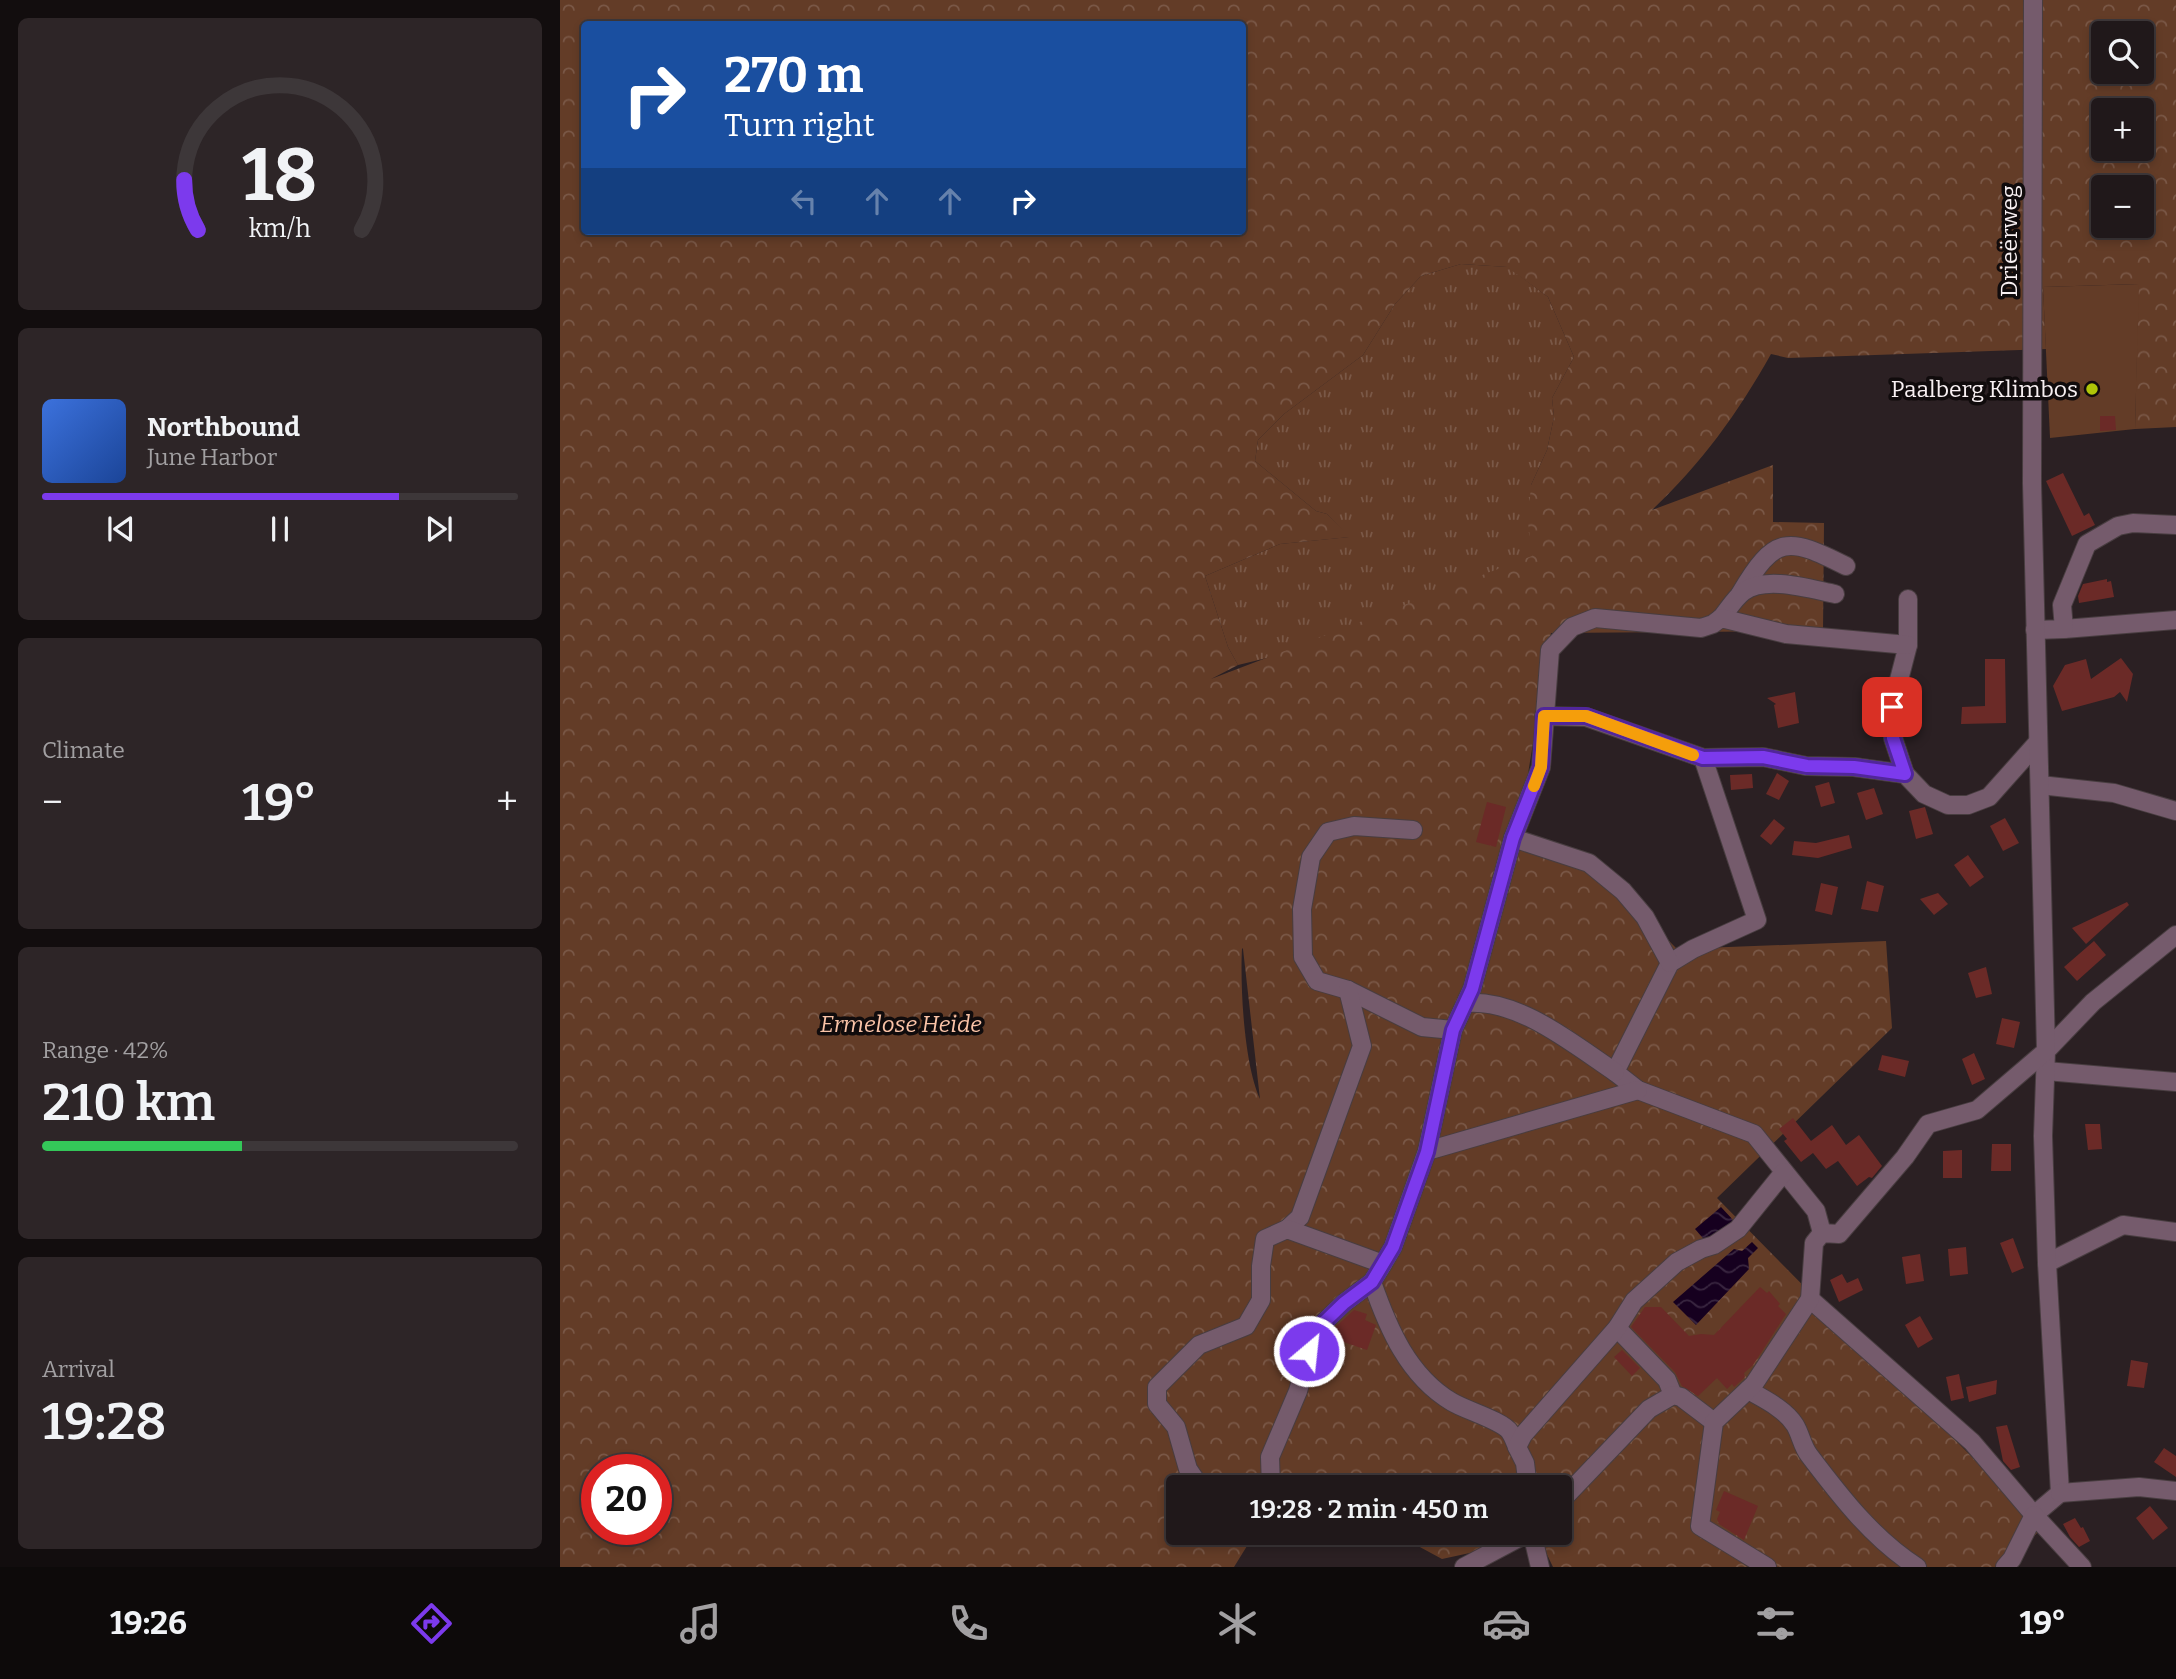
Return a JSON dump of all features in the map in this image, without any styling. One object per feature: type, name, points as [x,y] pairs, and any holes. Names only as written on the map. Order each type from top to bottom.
[{"type":"street","name":"Drieërweg","points":[[2033,0],[2032,483],[2046,1051],[2043,1136],[2060,1493]]},
{"type":"street","points":[[2064,629],[2062,605],[2087,544],[2118,526],[2176,525]]},
{"type":"street","points":[[1271,1475],[1270,1457],[1298,1391],[1315,1331],[1344,1303],[1372,1282],[1393,1247],[1427,1152],[1453,1030],[1467,1003],[1513,838],[1541,767],[1550,650],[1572,627],[1595,618],[1701,628],[1713,624],[1740,594],[1768,554],[1786,546],[1810,548],[1846,566]]},
{"type":"street","points":[[1740,594],[1751,587],[1782,584],[1835,594]]},
{"type":"street","points":[[1908,598],[1908,645],[1892,707],[1893,738],[1905,774],[1924,794],[1948,805],[1968,805],[1989,797],[2038,742]]},
{"type":"street","points":[[1721,618],[1786,634],[1908,645]]},
{"type":"street","points":[[2035,630],[2176,620]]},
{"type":"street","points":[[1544,716],[1586,716],[1703,758],[1763,757],[1807,766],[1854,767],[1905,774]]},
{"type":"street","points":[[1615,1072],[1670,963],[1692,949],[1757,920],[1703,758]]},
{"type":"street","points":[[2040,786],[2114,793],[2176,811]]},
{"type":"street","points":[[1413,830],[1354,826],[1328,832],[1311,857],[1302,909],[1303,957],[1317,981],[1348,990],[1422,1027],[1453,1030]]},
{"type":"street","points":[[1513,838],[1588,863],[1623,891],[1645,917],[1670,963]]},
{"type":"street","points":[[1822,1233],[1839,1234],[1905,1157],[1928,1124],[1977,1110],[2046,1051],[2093,1002],[2176,935]]},
{"type":"street","points":[[1192,1475],[1176,1427],[1157,1404],[1157,1387],[1199,1345],[1246,1326],[1261,1300],[1261,1266],[1265,1239],[1287,1229],[1300,1217],[1362,1046],[1348,990]]},
{"type":"street","points":[[1467,1003],[1483,1002],[1509,1008],[1560,1035],[1638,1090],[1754,1134],[1816,1211],[1822,1233]]},
{"type":"street","points":[[2046,1071],[2176,1082]]},
{"type":"street","points":[[1427,1152],[1638,1090]]},
{"type":"street","points":[[1517,1447],[1523,1435],[1617,1328],[1634,1301],[1678,1262],[1714,1245],[1738,1229],[1784,1172]]},
{"type":"street","points":[[2047,1264],[2123,1225],[2176,1232]]},
{"type":"street","points":[[1287,1229],[1383,1264]]},
{"type":"street","points":[[1767,1567],[1700,1525],[1714,1422],[1748,1390],[1810,1299],[1814,1243],[1822,1233]]},
{"type":"street","points":[[1372,1282],[1382,1313],[1401,1350],[1420,1377],[1451,1402],[1509,1430],[1525,1463],[1526,1475]]},
{"type":"street","points":[[1810,1299],[1972,1442],[2082,1567]]},
{"type":"street","points":[[1617,1328],[1667,1380],[1673,1395]]},
{"type":"street","points":[[1748,1390],[1776,1406],[1795,1424],[1806,1451],[1853,1510],[1899,1556],[1917,1567]]},
{"type":"street","points":[[1572,1489],[1649,1409],[1673,1395],[1681,1397],[1714,1422]]},
{"type":"street","points":[[2005,1567],[2012,1559],[2034,1515],[2060,1493],[2139,1487],[2176,1491]]},
{"type":"street","points":[[1464,1567],[1507,1545]]},
{"type":"street","points":[[1534,1545],[1540,1567]]},
{"type":"green space","name":"Ermelose Heide","points":[[560,0],[2176,0],[2176,427],[2135,429],[2138,284],[2043,287],[2046,349],[1788,358],[1771,354],[1718,437],[1687,475],[1652,510],[1773,465],[1773,522],[1824,523],[1823,631],[1551,633],[1518,835],[1593,864],[1677,949],[1886,941],[1892,1028],[1717,1198],[2042,1528],[2004,1567],[1553,1567],[1542,1545],[1572,1545],[1572,1475],[1166,1475],[1166,1545],[1248,1545],[1234,1567],[560,1567]],"holes":[[[1461,264],[1507,267],[1548,297],[1574,357],[1552,398],[1554,417],[1547,450],[1531,485],[1528,522],[1532,556],[1211,679],[1238,665],[1228,647],[1205,576],[1280,544],[1350,537],[1327,514],[1316,511],[1255,461],[1258,440],[1284,414],[1363,355],[1395,304],[1421,276]],[[1243,949],[1260,1099],[1250,1066],[1244,1025]]]},
{"type":"green space","points":[[1461,264],[1508,267],[1548,297],[1574,357],[1552,398],[1554,417],[1547,450],[1531,485],[1534,571],[1279,655],[1238,665],[1228,647],[1205,576],[1280,544],[1349,537],[1327,514],[1316,511],[1255,461],[1258,440],[1284,414],[1363,355],[1395,304],[1421,276]]},
{"type":"green space","name":"Paalberg Klimbos","points":[[2139,284],[2135,429],[2050,438],[2043,287]]},
{"type":"green space","points":[[1416,1545],[1507,1545],[1442,1559]]},
{"type":"water","points":[[1721,1207],[1734,1221],[1708,1244],[1695,1229]]},
{"type":"water","points":[[1752,1242],[1758,1248],[1748,1258],[1749,1269],[1696,1325],[1673,1302],[1734,1249],[1742,1251]]},
{"type":"building","points":[[2100,416],[2115,416],[2116,430],[2100,431]]},
{"type":"building","points":[[2063,473],[2084,516],[2089,513],[2095,525],[2072,536],[2046,481]]},
{"type":"building","points":[[2107,579],[2107,582],[2111,581],[2114,597],[2079,603],[2078,596],[2083,584]]},
{"type":"building","points":[[2121,658],[2133,674],[2127,702],[2120,692],[2114,697],[2062,711],[2053,686],[2065,665],[2086,659],[2091,679]]},
{"type":"building","points":[[1985,659],[2005,659],[2006,723],[1961,724],[1962,707],[1985,706]]},
{"type":"building","points":[[1795,692],[1799,723],[1778,728],[1776,704],[1767,698]]},
{"type":"building","points":[[1777,773],[1789,781],[1779,800],[1766,794]]},
{"type":"building","points":[[1752,774],[1753,788],[1731,790],[1730,775]]},
{"type":"building","points":[[1829,782],[1835,803],[1821,807],[1815,786]]},
{"type":"building","points":[[1874,788],[1883,814],[1866,820],[1857,793]]},
{"type":"building","points":[[1487,802],[1506,807],[1496,847],[1476,842]]},
{"type":"building","points":[[1925,807],[1933,834],[1916,839],[1909,811]]},
{"type":"building","points":[[2005,818],[2019,843],[2003,851],[1990,826]]},
{"type":"building","points":[[1774,819],[1785,828],[1771,845],[1760,836]]},
{"type":"building","points":[[1849,835],[1852,848],[1818,858],[1792,855],[1794,841],[1816,843]]},
{"type":"building","points":[[1968,855],[1984,877],[1970,887],[1954,865]]},
{"type":"building","points":[[1867,881],[1884,886],[1878,912],[1861,909]]},
{"type":"building","points":[[1821,883],[1838,887],[1832,915],[1815,911]]},
{"type":"building","points":[[1938,893],[1948,904],[1934,915],[1920,899]]},
{"type":"building","points":[[2127,902],[2129,905],[2086,944],[2072,928]]},
{"type":"building","points":[[2094,941],[2106,955],[2077,981],[2064,967]]},
{"type":"building","points":[[1986,967],[1992,994],[1976,998],[1968,973]]},
{"type":"building","points":[[2002,1018],[2020,1022],[2014,1048],[1996,1044]]},
{"type":"building","points":[[1974,1053],[1985,1079],[1972,1085],[1962,1059]]},
{"type":"building","points":[[1882,1055],[1909,1061],[1905,1077],[1878,1070]]},
{"type":"building","points":[[1793,1118],[1811,1141],[1832,1125],[1846,1145],[1859,1135],[1882,1166],[1872,1178],[1869,1177],[1857,1186],[1838,1161],[1826,1169],[1813,1153],[1801,1162],[1784,1141],[1787,1139],[1779,1129]]},
{"type":"building","points":[[2085,1124],[2100,1124],[2102,1149],[2088,1150]]},
{"type":"building","points":[[1992,1144],[2011,1144],[2011,1171],[1991,1171]]},
{"type":"building","points":[[1962,1150],[1962,1178],[1943,1178],[1943,1151]]},
{"type":"building","points":[[2013,1238],[2024,1268],[2012,1273],[2000,1243]]},
{"type":"building","points":[[1966,1247],[1968,1274],[1950,1276],[1948,1249]]},
{"type":"building","points":[[1920,1254],[1924,1281],[1906,1284],[1902,1257]]},
{"type":"building","points":[[1842,1274],[1847,1283],[1858,1278],[1863,1290],[1839,1302],[1830,1280]]},
{"type":"building","points":[[1760,1287],[1767,1293],[1769,1291],[1786,1314],[1753,1365],[1744,1373],[1745,1377],[1734,1387],[1732,1384],[1727,1389],[1717,1378],[1698,1396],[1682,1386],[1675,1372],[1631,1327],[1645,1307],[1661,1307],[1689,1336],[1714,1335]]},
{"type":"building","points":[[1354,1310],[1367,1314],[1365,1320],[1376,1325],[1367,1350],[1329,1337],[1331,1331]]},
{"type":"building","points":[[1920,1316],[1933,1339],[1918,1348],[1905,1325]]},
{"type":"building","points":[[1622,1350],[1640,1368],[1632,1376],[1614,1357]]},
{"type":"building","points":[[2131,1360],[2148,1363],[2144,1388],[2127,1386]]},
{"type":"building","points":[[1959,1374],[1964,1398],[1951,1401],[1946,1377]]},
{"type":"building","points":[[1997,1380],[1996,1394],[1969,1402],[1966,1387]]},
{"type":"building","points":[[2007,1425],[2020,1467],[2011,1470],[2003,1461],[1996,1427]]},
{"type":"building","points":[[2164,1448],[2176,1456],[2176,1477],[2154,1462]]},
{"type":"building","points":[[1724,1491],[1758,1506],[1744,1540],[1719,1524],[1717,1519],[1720,1512],[1716,1510]]},
{"type":"building","points":[[2150,1506],[2168,1528],[2153,1540],[2136,1518]]},
{"type":"building","points":[[2075,1518],[2090,1541],[2079,1547],[2063,1524]]},
{"type":"slow traffic","points":[[1534,786],[1541,767],[1544,716],[1586,716],[1693,755]]},
{"type":"place","name":"Paalberg Klimbos","points":[[2092,389]]},
{"type":"route","points":[[1309,1351],[1315,1331],[1344,1303],[1372,1282],[1393,1247],[1427,1152],[1453,1030],[1472,989],[1513,838],[1541,767],[1544,716],[1586,716],[1703,758],[1763,757],[1807,766],[1854,767],[1905,774],[1893,738],[1892,707]]}]
